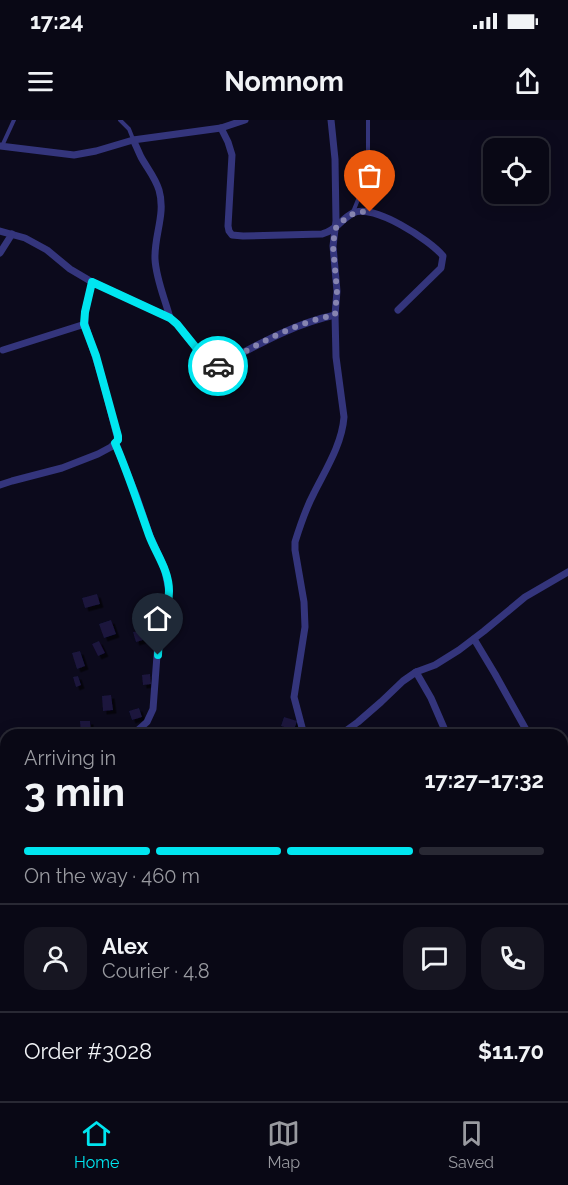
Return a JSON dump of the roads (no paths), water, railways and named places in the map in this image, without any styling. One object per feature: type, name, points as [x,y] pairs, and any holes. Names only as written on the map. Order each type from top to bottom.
[{"type":"street","points":[[1,146],[74,155],[133,140],[220,128],[245,120]]},
{"type":"street","points":[[302,729],[294,697],[305,627],[304,602],[295,542],[313,495],[329,463],[343,427],[344,417],[336,357],[337,291],[333,246],[336,221],[335,159],[331,120]]},
{"type":"street","points":[[220,128],[232,155],[228,226],[232,235],[243,237],[329,233],[353,213],[361,211],[388,219],[436,247],[443,256],[441,268],[399,310]]},
{"type":"street","points":[[133,140],[159,189],[161,220],[155,260],[170,318]]},
{"type":"street","points":[[0,231],[25,238],[47,250],[70,269],[92,282],[170,318],[214,368],[296,326],[317,318],[335,315]]},
{"type":"street","points":[[0,253],[12,234]]},
{"type":"street","points":[[0,485],[62,468],[98,454],[118,440],[96,356],[84,324],[92,282]]},
{"type":"street","points":[[3,350],[84,324]]},
{"type":"street","points":[[115,443],[164,567],[169,591],[167,609],[158,642],[153,709],[147,722],[139,729]]},
{"type":"street","points":[[348,729],[366,716],[403,681],[416,672],[441,662],[474,639],[525,597],[568,572]]},
{"type":"street","points":[[474,639],[526,729]]},
{"type":"street","points":[[416,672],[431,698],[444,729]]},
{"type":"lane","points":[[1,146],[14,120]]},
{"type":"lane","points":[[120,120],[129,129],[133,140]]},
{"type":"lane","points":[[353,213],[368,175],[368,120]]}]
